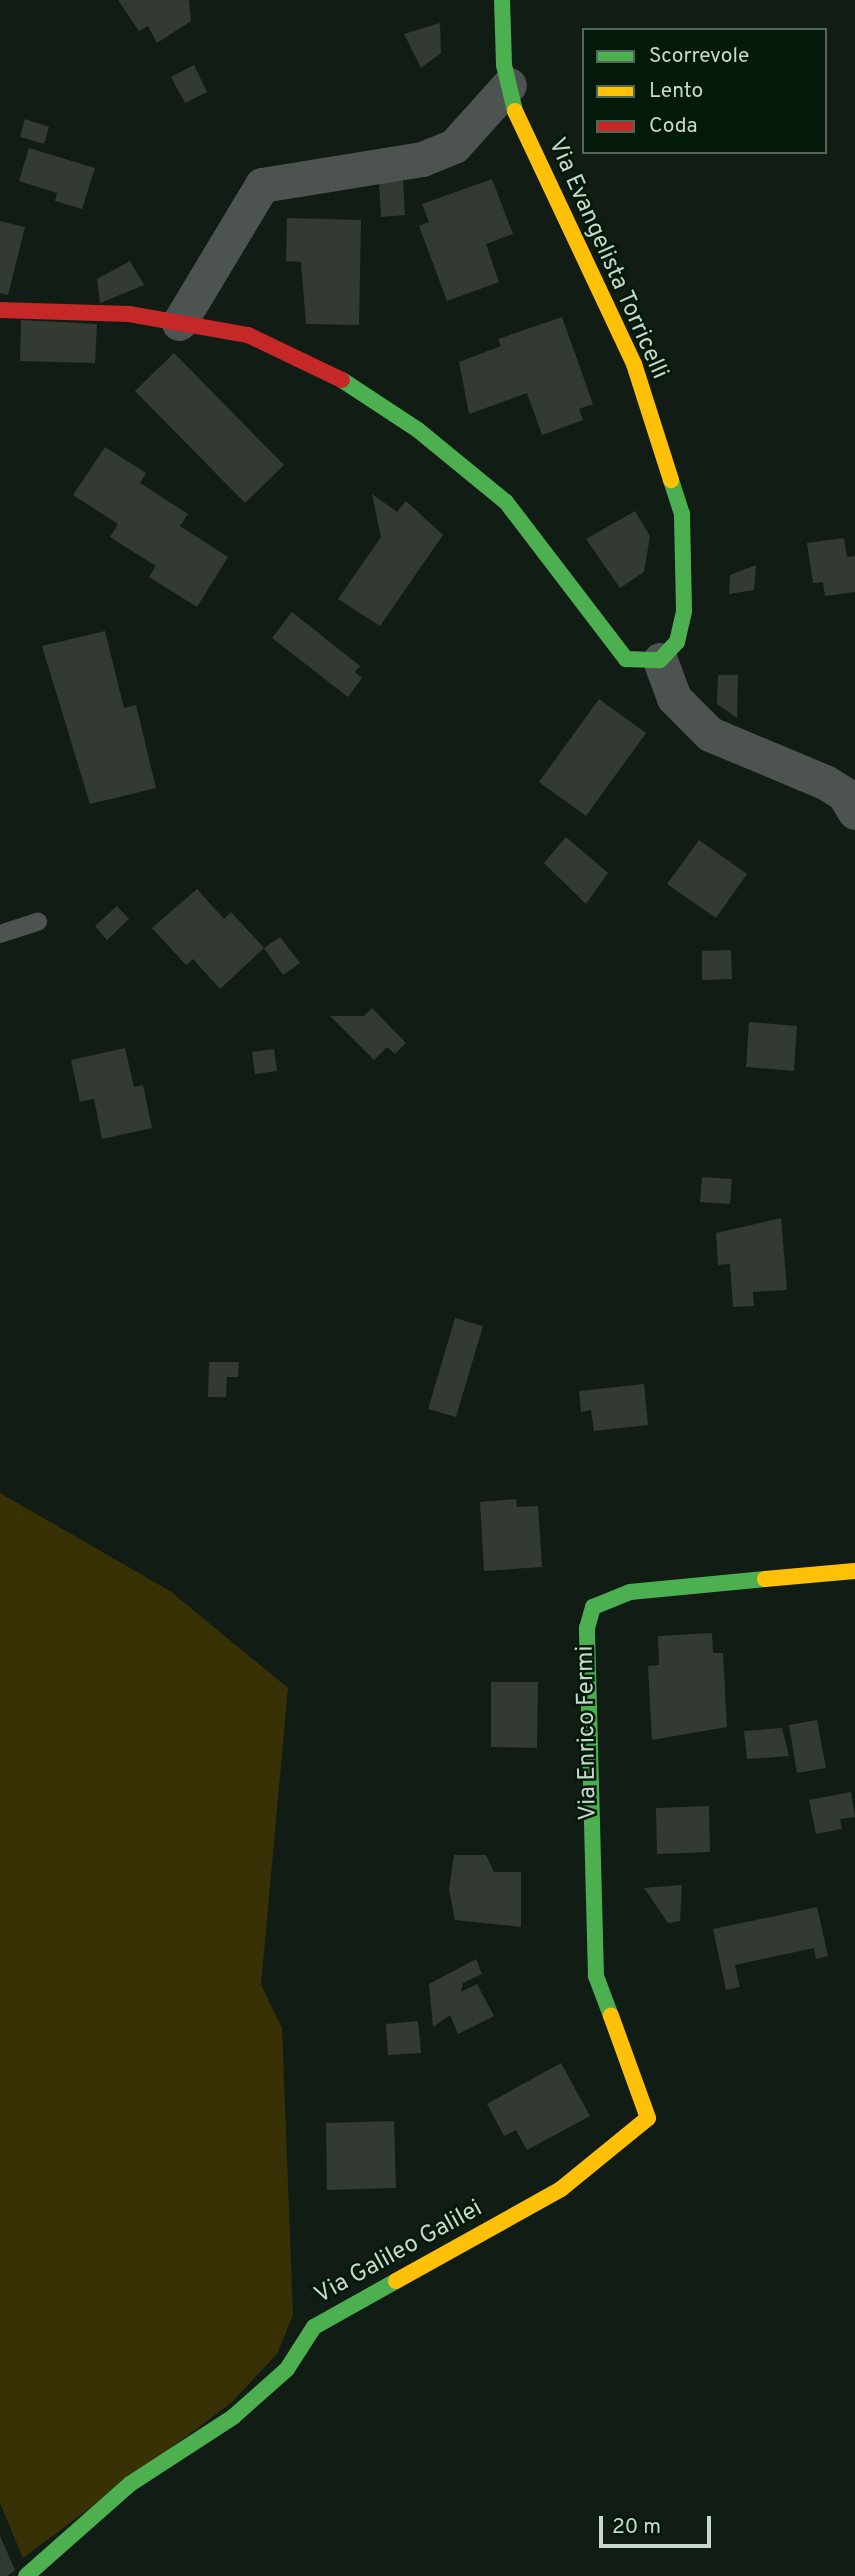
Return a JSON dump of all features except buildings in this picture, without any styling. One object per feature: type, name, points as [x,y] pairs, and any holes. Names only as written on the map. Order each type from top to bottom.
[{"type":"street","name":"Via Evangelista Torricelli","points":[[502,0],[509,85],[515,111],[634,364],[681,514],[684,611],[677,642],[660,660]]},
{"type":"street","points":[[179,323],[262,185],[422,159],[454,146],[509,85]]},
{"type":"street","points":[[0,310],[129,314],[248,335],[313,361],[418,430],[506,502],[626,659],[660,660],[674,698],[710,734],[825,782],[844,794],[855,812]]},
{"type":"street","name":"Via Enrico Fermi","points":[[648,2118],[596,1976],[587,1628],[593,1607],[631,1592],[855,1571]]},
{"type":"street","name":"Via Galileo Galilei","points":[[26,2576],[130,2484],[233,2417],[287,2369],[314,2327],[561,2189],[648,2118]]},
{"type":"lane","points":[[0,934],[38,922]]},
{"type":"shaded area","points":[[0,1493],[170,1591],[288,1688],[261,1985],[282,2028],[293,2315],[277,2354],[231,2403],[23,2558],[0,2503]]},
{"type":"traffic: fast","points":[[502,0],[504,65],[515,111]]},
{"type":"traffic: fast","points":[[342,380],[418,430],[506,502],[626,659],[660,660],[677,642],[684,611],[682,514],[671,480]]},
{"type":"traffic: fast","points":[[611,2016],[596,1976],[587,1628],[593,1607],[630,1592],[765,1579]]},
{"type":"traffic: fast","points":[[26,2576],[130,2484],[233,2417],[287,2369],[314,2327],[396,2281]]},
{"type":"traffic: slow","points":[[515,111],[634,364],[671,480]]},
{"type":"traffic: slow","points":[[765,1579],[855,1571]]},
{"type":"traffic: slow","points":[[396,2281],[561,2189],[648,2118],[611,2016]]},
{"type":"traffic: jam","points":[[0,310],[129,314],[248,335],[342,380]]}]
